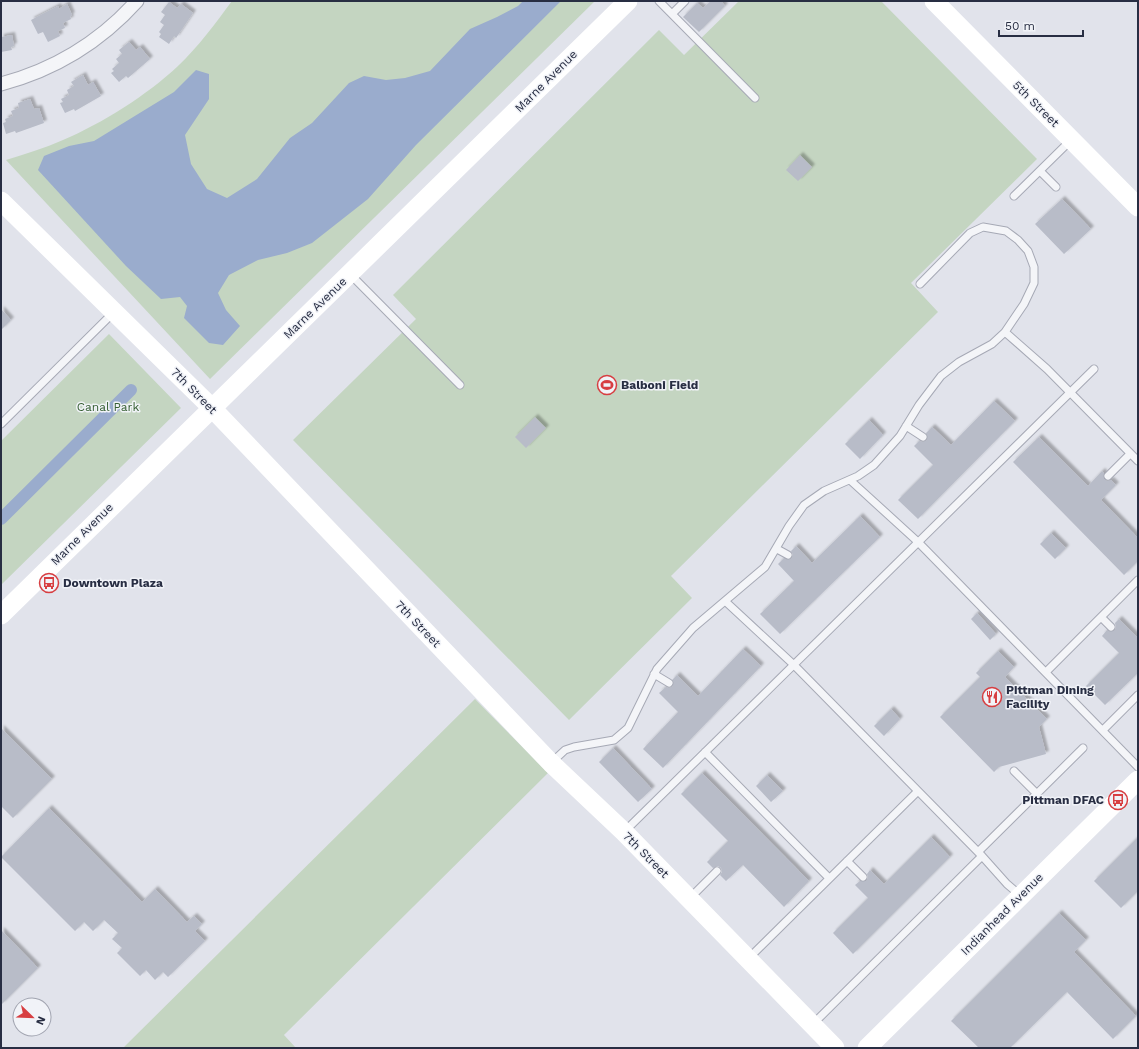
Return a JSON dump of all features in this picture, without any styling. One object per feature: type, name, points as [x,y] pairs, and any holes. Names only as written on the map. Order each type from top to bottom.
[{"type":"street","points":[[1,84],[59,62],[95,40],[121,18],[137,1]]},
{"type":"street","name":"Marne Avenue","points":[[1,615],[211,407],[350,274],[628,1]]},
{"type":"street","name":"5th Street","points":[[934,1],[1138,207]]},
{"type":"street","name":"7th Street","points":[[1,201],[211,407],[551,763],[624,832],[835,1048]]},
{"type":"street","name":"Indianhead Avenue","points":[[867,1048],[1138,780]]},
{"type":"lane","points":[[659,1],[755,98]]},
{"type":"lane","points":[[672,14],[685,1]]},
{"type":"lane","points":[[1014,196],[1071,140]]},
{"type":"lane","points":[[1040,171],[1056,187]]},
{"type":"lane","points":[[551,763],[565,750],[574,747],[605,743],[614,740],[622,734],[632,721],[654,674],[693,628],[765,567],[777,549],[788,526],[804,505],[824,491],[850,480],[874,465],[900,436],[932,386],[941,376],[959,362],[992,344],[1005,332],[1024,304],[1034,283],[1034,267],[1028,251],[1018,240],[1006,231],[983,227],[970,233],[920,284]]},
{"type":"lane","points":[[350,274],[460,385]]},
{"type":"lane","points":[[1,424],[114,312]]},
{"type":"lane","points":[[1005,332],[1047,369],[1138,462]]},
{"type":"lane","points":[[624,832],[1094,369]]},
{"type":"lane","points":[[906,426],[923,437]]},
{"type":"lane","points":[[1108,476],[1130,454]]},
{"type":"lane","points":[[850,480],[918,542],[1138,767]]},
{"type":"lane","points":[[777,549],[788,555]]},
{"type":"lane","points":[[1046,672],[1138,580]]},
{"type":"lane","points":[[726,601],[794,665],[980,854],[1007,884],[1021,896]]},
{"type":"lane","points":[[1101,617],[1111,627]]},
{"type":"lane","points":[[654,674],[669,683]]},
{"type":"lane","points":[[1103,730],[1138,696]]},
{"type":"lane","points":[[813,1024],[1083,748]]},
{"type":"lane","points":[[705,752],[830,878]]},
{"type":"lane","points":[[1014,772],[1037,794]]},
{"type":"lane","points":[[748,958],[918,791]]},
{"type":"lane","points":[[847,860],[863,877]]},
{"type":"lane","points":[[689,899],[717,871]]},
{"type":"green space","points":[[232,1],[595,1],[210,379],[6,160],[49,146],[78,133],[109,117],[139,98],[166,77],[185,59],[206,35]]},
{"type":"green space","name":"Balboni Field","points":[[739,1],[881,1],[1037,159],[911,283],[938,312],[671,576],[692,598],[569,720],[293,440],[416,319],[393,295],[659,30],[684,55]]},
{"type":"green space","name":"Canal Park","points":[[109,334],[181,408],[1,585],[1,441]]},
{"type":"green space","points":[[475,699],[548,773],[284,1035],[296,1048],[123,1048]]},
{"type":"water","points":[[523,1],[561,1],[416,145],[368,199],[312,243],[287,253],[258,260],[229,275],[218,293],[226,310],[240,326],[223,345],[209,343],[184,318],[187,306],[180,297],[161,299],[126,266],[38,170],[44,156],[69,146],[94,141],[174,92],[196,70],[209,74],[209,99],[185,135],[191,164],[207,189],[227,198],[257,179],[290,138],[312,123],[349,83],[364,76],[386,80],[405,78],[430,71],[470,29],[518,6]]},
{"type":"building","points":[[711,1],[721,1],[725,6],[699,32],[683,17],[697,3],[703,8]]},
{"type":"building","points":[[169,2],[177,8],[181,4],[193,13],[176,38],[174,36],[169,44],[159,37],[161,34],[159,32],[164,25],[160,22],[165,15],[161,12]]},
{"type":"building","points":[[67,4],[72,15],[70,16],[71,19],[63,23],[65,28],[58,31],[60,36],[48,42],[43,32],[38,34],[31,20],[58,6],[59,9]]},
{"type":"building","points":[[12,35],[14,46],[11,47],[12,50],[1,52],[1,37]]},
{"type":"building","points":[[129,42],[136,50],[140,47],[150,59],[128,78],[126,76],[119,82],[111,73],[114,71],[112,69],[119,63],[116,59],[122,54],[119,50]]},
{"type":"building","points":[[83,75],[88,85],[93,82],[101,96],[75,111],[74,109],[65,113],[60,103],[63,102],[61,99],[69,95],[67,90],[74,86],[71,82]]},
{"type":"building","points":[[30,99],[34,109],[39,108],[44,123],[16,133],[15,131],[6,134],[3,123],[6,122],[5,119],[13,116],[11,111],[19,108],[18,103]]},
{"type":"building","points":[[800,155],[812,167],[798,181],[786,170]]},
{"type":"building","points":[[1062,199],[1091,229],[1064,254],[1035,224]]},
{"type":"building","points":[[1,309],[11,320],[1,330]]},
{"type":"building","points":[[994,401],[1015,421],[918,519],[898,500],[933,465],[914,446],[919,441],[923,442],[927,440],[926,433],[932,427],[951,445]]},
{"type":"building","points":[[535,417],[546,428],[526,448],[515,437]]},
{"type":"building","points":[[869,420],[883,435],[860,459],[845,444]]},
{"type":"building","points":[[1039,437],[1088,486],[1102,471],[1104,473],[1104,479],[1107,481],[1111,480],[1116,485],[1101,500],[1138,538],[1138,561],[1124,575],[1013,462]]},
{"type":"building","points":[[860,516],[880,537],[780,634],[760,614],[794,581],[778,564],[784,558],[791,559],[793,555],[791,551],[796,546],[812,563]]},
{"type":"building","points":[[1051,533],[1066,548],[1055,559],[1040,544]]},
{"type":"building","points":[[977,613],[996,634],[990,640],[971,619]]},
{"type":"building","points":[[1119,619],[1138,638],[1138,673],[1105,705],[1086,686],[1119,653],[1102,636],[1107,630],[1114,631],[1116,628],[1115,623]]},
{"type":"building","points":[[743,649],[761,666],[663,768],[643,749],[678,712],[659,693],[666,687],[669,688],[673,686],[672,680],[677,675],[698,696]]},
{"type":"building","name":"Pittman Dining Facility","points":[[998,651],[1014,667],[1005,677],[1047,719],[1039,727],[1046,754],[999,767],[994,772],[940,717],[980,677],[976,673]]},
{"type":"building","points":[[891,709],[900,719],[884,736],[874,726]]},
{"type":"building","points":[[1,728],[52,779],[13,818],[1,806]]},
{"type":"building","points":[[613,748],[652,789],[638,802],[599,762]]},
{"type":"building","points":[[702,773],[809,881],[784,907],[743,865],[726,881],[720,875],[722,872],[721,868],[718,866],[713,868],[707,862],[728,841],[681,794]]},
{"type":"building","points":[[767,775],[783,791],[771,802],[756,786]]},
{"type":"building","points":[[49,808],[142,902],[155,889],[187,922],[194,916],[202,924],[195,931],[205,941],[168,977],[163,972],[155,980],[146,970],[140,976],[117,953],[122,948],[112,939],[118,933],[104,920],[93,931],[84,922],[75,931],[1,857]]},
{"type":"building","points":[[931,837],[950,857],[853,954],[833,933],[868,898],[855,885],[860,881],[866,881],[868,878],[867,874],[870,870],[884,884]]},
{"type":"building","points":[[1138,837],[1138,891],[1121,908],[1094,881]]},
{"type":"building","points":[[1059,913],[1086,940],[1074,952],[1136,1016],[1113,1039],[1067,992],[1010,1048],[979,1048],[951,1021]]},
{"type":"building","points":[[1,930],[38,968],[1,1005]]},
{"type":"waterway","points":[[1,519],[131,390]]},
{"type":"place","name":"Balboni Field","points":[[607,385]]},
{"type":"place","name":"Downtown Plaza","points":[[49,583]]},
{"type":"place","name":"Pittman Dining Facility","points":[[992,697]]},
{"type":"place","name":"Pittman DFAC","points":[[1118,800]]}]
